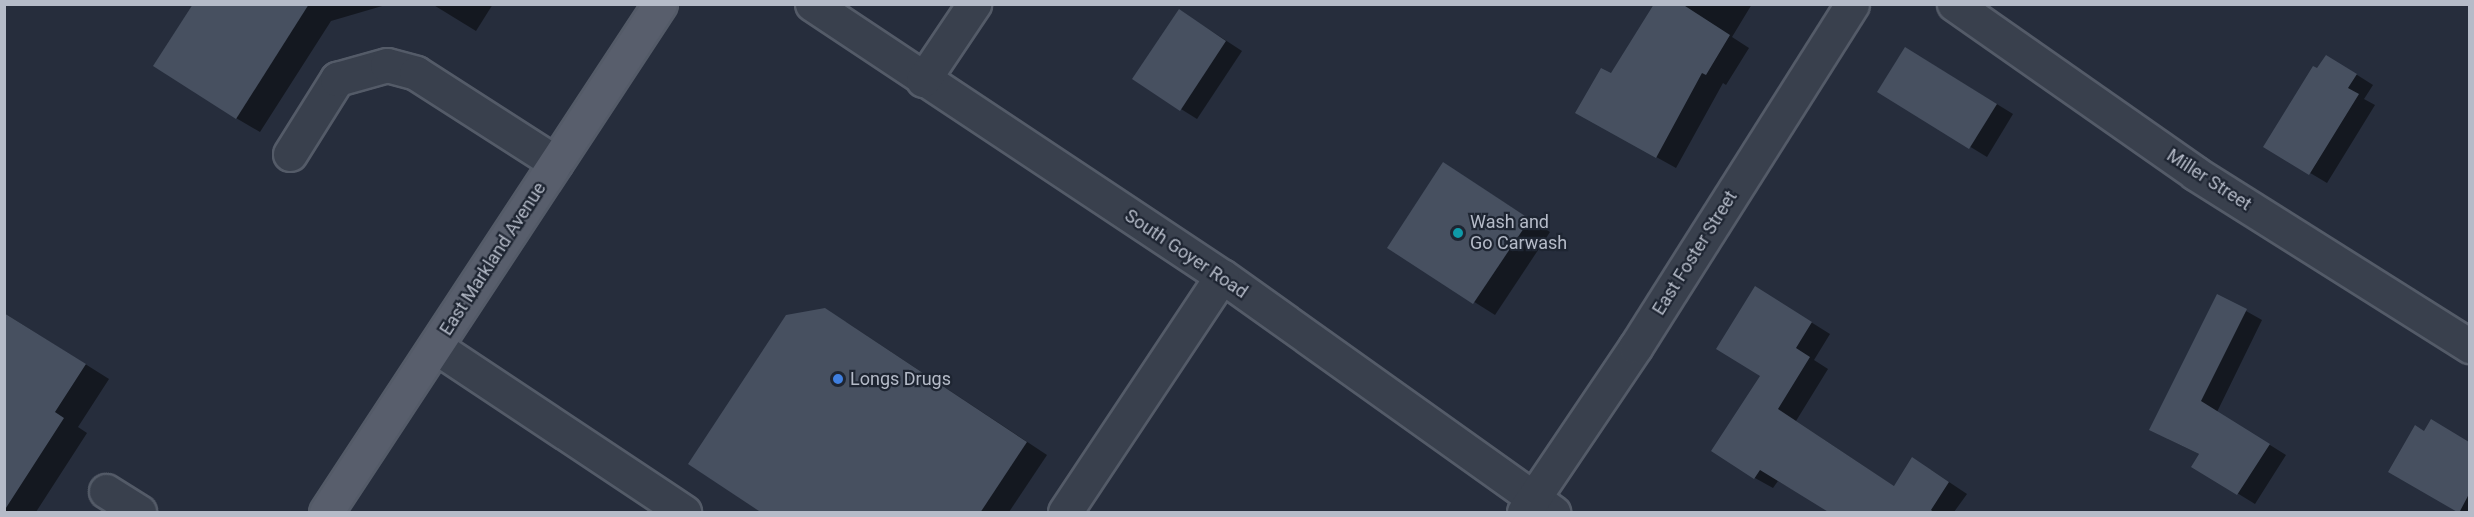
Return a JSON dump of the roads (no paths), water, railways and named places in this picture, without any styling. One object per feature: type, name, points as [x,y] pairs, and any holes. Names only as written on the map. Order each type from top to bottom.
[{"type":"main road","name":"East Markland Avenue","points":[[326,513],[660,4]]},
{"type":"street","name":"South Goyer Road","points":[[812,4],[923,80],[1222,276],[1536,507]]},
{"type":"street","points":[[923,80],[974,4]]},
{"type":"street","name":"East Foster Street","points":[[1536,507],[1852,4]]},
{"type":"street","name":"Miller Street","points":[[1954,4],[2195,172],[2469,346]]},
{"type":"street","points":[[290,154],[337,79],[356,70],[387,65],[416,73],[556,164]]},
{"type":"street","points":[[1065,513],[1222,276]]},
{"type":"street","points":[[436,347],[684,513]]},
{"type":"street","points":[[106,491],[139,513]]},
{"type":"place","name":"Wash and Go Carwash","points":[[1458,233]]},
{"type":"place","name":"Longs Drugs","points":[[838,379]]}]
